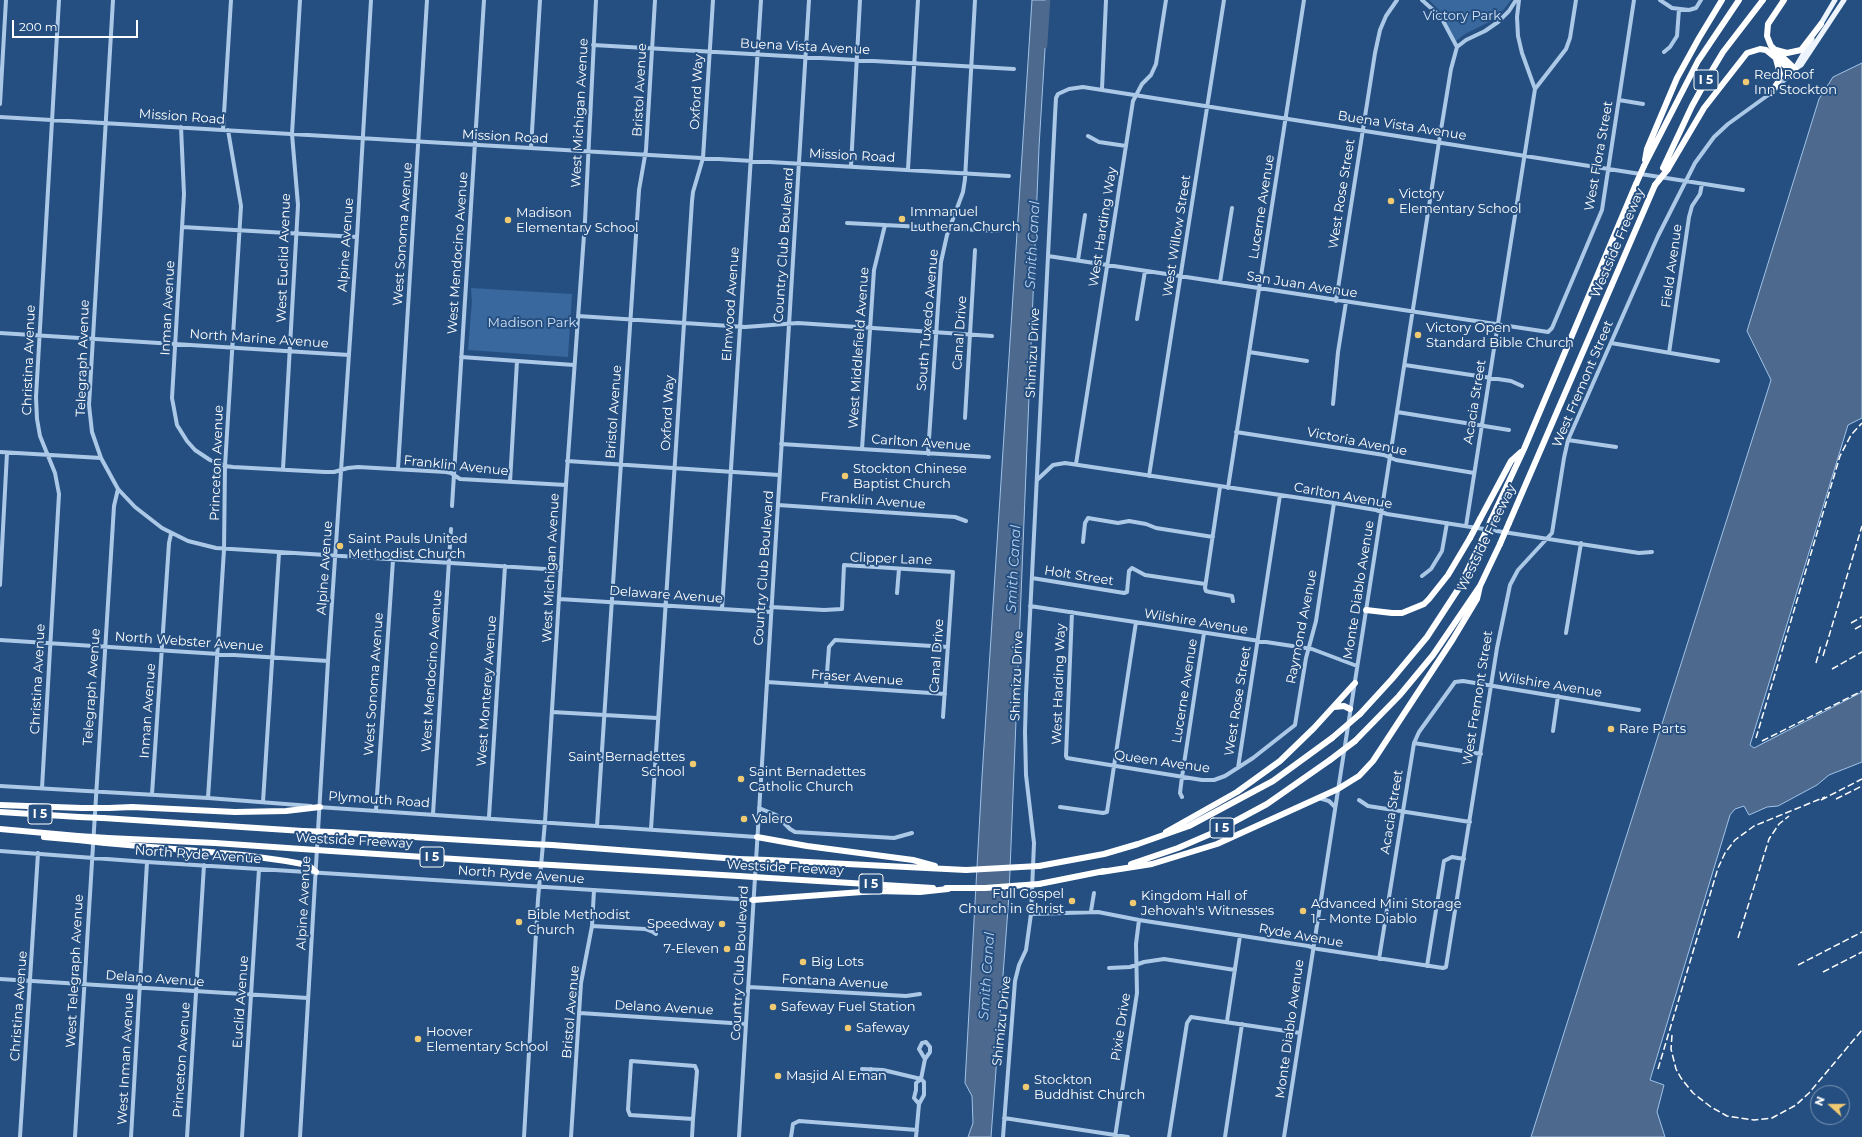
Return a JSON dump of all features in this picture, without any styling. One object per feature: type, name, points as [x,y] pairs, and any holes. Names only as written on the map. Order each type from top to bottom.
[{"type":"highway","points":[[1644,166],[1647,149],[1677,78],[1722,0]]},
{"type":"highway","name":"Westside Freeway","points":[[0,812],[552,845],[738,859],[966,870],[1040,866],[1084,858],[1150,840],[1189,826],[1251,794],[1302,761],[1332,738],[1360,714],[1427,637],[1459,588],[1524,449],[1644,166],[1698,61],[1738,0]]},
{"type":"highway","name":"Westside Freeway","points":[[106,841],[215,843],[302,850],[769,878],[948,888],[985,888],[1039,884],[1102,872],[1178,848],[1215,832],[1266,804],[1355,741],[1399,696],[1420,671],[1448,634],[1480,586],[1500,544],[1655,186],[1666,168],[1692,106],[1723,52],[1763,0]]},
{"type":"highway","points":[[1784,0],[1768,24],[1767,36],[1771,46],[1794,70]]},
{"type":"highway","points":[[1771,46],[1782,52],[1796,52],[1801,50],[1821,24]]},
{"type":"highway","points":[[1666,168],[1704,108],[1743,56],[1750,51],[1760,49],[1772,54],[1794,70]]},
{"type":"highway","points":[[1771,93],[1778,82],[1780,74],[1776,58]]},
{"type":"highway","points":[[1366,610],[1402,613],[1424,604],[1448,575],[1470,538],[1511,461],[1524,449]]},
{"type":"highway","points":[[1102,872],[1152,864],[1194,852],[1238,836],[1338,789],[1359,776],[1374,761],[1452,641],[1477,599],[1480,586]]},
{"type":"highway","points":[[1150,840],[1224,800],[1253,782],[1287,755],[1334,707],[1355,683]]},
{"type":"highway","points":[[1334,707],[1344,706],[1350,709]]},
{"type":"highway","points":[[0,804],[82,808],[132,807],[236,812],[286,811],[320,807]]},
{"type":"highway","points":[[0,829],[32,836],[78,838],[242,855],[308,865],[316,872]]},
{"type":"highway","points":[[757,837],[807,846],[913,860],[944,869]]},
{"type":"highway","points":[[753,900],[876,891],[920,892],[948,888]]},
{"type":"main road","name":"West Fremont Street","points":[[1794,70],[1835,0]]},
{"type":"main road","name":"West Fremont Street","points":[[1794,70],[1801,65],[1844,0]]},
{"type":"main road","points":[[1830,9],[1831,20]]},
{"type":"street","points":[[0,104],[6,0]]},
{"type":"street","name":"Christina Avenue","points":[[42,788],[59,494],[55,473],[40,436],[36,407],[59,0]]},
{"type":"street","name":"Telegraph Avenue","points":[[94,806],[114,506],[118,489],[100,458],[92,432],[90,412],[92,338],[113,0]]},
{"type":"street","points":[[223,130],[231,0]]},
{"type":"street","name":"West Euclid Avenue","points":[[282,469],[297,234],[298,205],[292,134],[300,0]]},
{"type":"street","name":"Alpine Avenue","points":[[300,1137],[328,661],[342,471],[371,0]]},
{"type":"street","name":"West Sonoma Avenue","points":[[398,469],[427,0]]},
{"type":"street","name":"West Mendocino Avenue","points":[[452,506],[484,0]]},
{"type":"street","points":[[531,148],[540,0]]},
{"type":"street","name":"West Michigan Avenue","points":[[524,1137],[567,461],[578,316],[596,0]]},
{"type":"street","name":"Bristol Avenue","points":[[597,826],[613,602],[639,190],[646,155],[655,0]]},
{"type":"street","name":"Oxford Way","points":[[650,829],[693,192],[703,158],[713,0]]},
{"type":"street","name":"Elmwood Avenue","points":[[722,609],[761,0]]},
{"type":"street","name":"Country Club Boulevard","points":[[739,1137],[809,0]]},
{"type":"street","points":[[851,166],[860,0]]},
{"type":"street","points":[[908,169],[918,0]]},
{"type":"street","name":"South Tuxedo Avenue","points":[[928,454],[941,262],[950,229],[963,192],[966,173],[975,0]]},
{"type":"street","points":[[1102,89],[1106,0]]},
{"type":"street","name":"West Harding Way","points":[[1076,464],[1133,101],[1142,84],[1151,75],[1156,64],[1166,0]]},
{"type":"street","name":"West Willow Street","points":[[1149,476],[1224,0]]},
{"type":"street","name":"Lucerne Avenue","points":[[1228,488],[1304,0]]},
{"type":"street","name":"West Rose Street","points":[[1336,301],[1378,37],[1386,16],[1397,0]]},
{"type":"street","points":[[1422,0],[1441,17],[1457,47],[1466,40],[1485,31],[1498,22],[1509,11],[1516,0]]},
{"type":"street","points":[[1519,0],[1517,17],[1518,36],[1522,53],[1535,89]]},
{"type":"street","points":[[1535,89],[1566,49],[1570,38],[1576,0]]},
{"type":"street","name":"West Flora Street","points":[[1550,330],[1600,216],[1634,0]]},
{"type":"street","points":[[1660,0],[1672,8],[1679,9],[1693,9],[1701,0]]},
{"type":"street","points":[[1664,52],[1670,47],[1677,36],[1679,9]]},
{"type":"street","name":"Buena Vista Avenue","points":[[593,45],[1014,70]]},
{"type":"street","name":"Monte Diablo Avenue","points":[[1284,1137],[1312,947],[1382,512],[1439,142],[1451,69],[1457,47]]},
{"type":"street","name":"West Fremont Street","points":[[1447,964],[1491,686],[1510,585],[1518,570],[1549,538],[1554,528],[1568,440],[1658,236],[1695,163],[1714,137],[1728,124],[1771,93],[1794,70]]},
{"type":"street","name":"Buena Vista Avenue","points":[[1058,94],[1080,87],[1102,89],[1608,170],[1743,190]]},
{"type":"street","name":"Acacia Street","points":[[1466,526],[1523,156],[1535,89]]},
{"type":"street","name":"Shimizu Drive","points":[[1003,1137],[1015,981],[1019,964],[1026,950],[1031,914],[1034,843],[1026,775],[1025,732],[1055,116],[1056,98],[1058,94]]},
{"type":"street","points":[[1619,100],[1643,104]]},
{"type":"street","name":"Mission Road","points":[[0,117],[105,122],[475,146],[588,151],[1009,176]]},
{"type":"street","name":"Inman Avenue","points":[[181,127],[184,194],[172,398],[177,425],[187,441],[195,450],[210,460],[224,466]]},
{"type":"street","name":"Princeton Avenue","points":[[208,798],[224,550],[224,466],[233,348],[241,201],[228,130]]},
{"type":"street","points":[[1088,136],[1099,142],[1126,146]]},
{"type":"street","name":"Field Avenue","points":[[1668,353],[1689,217],[1692,206],[1700,194],[1702,184]]},
{"type":"street","points":[[1220,282],[1232,208]]},
{"type":"street","points":[[1078,260],[1085,215]]},
{"type":"street","points":[[847,223],[998,231]]},
{"type":"street","name":"West Middlefield Avenue","points":[[862,449],[874,270],[885,225]]},
{"type":"street","points":[[182,227],[357,237]]},
{"type":"street","name":"Canal Drive","points":[[964,418],[975,250]]},
{"type":"street","name":"San Juan Avenue","points":[[1048,256],[1543,333],[1550,330]]},
{"type":"street","points":[[1137,319],[1145,271]]},
{"type":"street","points":[[1333,404],[1337,358],[1346,302]]},
{"type":"street","points":[[578,316],[740,326],[789,323],[992,336]]},
{"type":"street","name":"North Marine Avenue","points":[[0,333],[349,355]]},
{"type":"street","points":[[1611,344],[1718,361]]},
{"type":"street","points":[[1249,352],[1307,361]]},
{"type":"street","points":[[461,357],[574,365]]},
{"type":"street","points":[[510,482],[517,361]]},
{"type":"street","points":[[1405,365],[1511,381],[1522,386]]},
{"type":"street","points":[[1397,412],[1509,430]]},
{"type":"street","name":"Victoria Avenue","points":[[1236,432],[1384,455],[1396,460],[1474,473]]},
{"type":"street","points":[[1568,440],[1616,447]]},
{"type":"street","name":"Carlton Avenue","points":[[781,444],[988,457]]},
{"type":"street","points":[[0,452],[100,458]]},
{"type":"street","points":[[0,585],[7,453]]},
{"type":"street","points":[[567,461],[780,474]]},
{"type":"street","name":"Carlton Avenue","points":[[1037,480],[1053,465],[1061,463],[1076,464],[1220,487],[1334,503],[1447,523],[1639,553],[1652,552]]},
{"type":"street","name":"Franklin Avenue","points":[[224,466],[325,472],[342,471],[353,467],[398,469],[446,472],[460,479],[566,485]]},
{"type":"street","points":[[1205,584],[1220,487]]},
{"type":"street","points":[[118,489],[148,518],[171,534],[206,547],[224,550],[561,570]]},
{"type":"street","name":"West Rose Street","points":[[1238,768],[1280,495]]},
{"type":"street","name":"Raymond Avenue","points":[[1272,744],[1295,725],[1308,649],[1316,621],[1334,503]]},
{"type":"street","name":"Franklin Avenue","points":[[778,505],[955,516],[966,521]]},
{"type":"street","points":[[1083,542],[1085,523],[1088,518],[1118,523],[1129,521],[1146,524],[1156,528],[1212,537]]},
{"type":"street","points":[[1422,576],[1431,569],[1442,551],[1447,523]]},
{"type":"street","name":"West Mendocino Avenue","points":[[433,814],[451,529]]},
{"type":"street","name":"Inman Avenue","points":[[152,794],[169,543],[171,534]]},
{"type":"street","points":[[1566,634],[1581,543]]},
{"type":"street","points":[[263,802],[279,553]]},
{"type":"street","name":"West Sonoma Avenue","points":[[376,810],[393,560]]},
{"type":"street","name":"Clipper Lane","points":[[771,607],[824,610],[842,609],[844,565],[953,572]]},
{"type":"street","name":"West Monterey Avenue","points":[[489,817],[505,566]]},
{"type":"street","name":"Holt Street","points":[[1032,578],[1124,593],[1127,592],[1129,571],[1132,568],[1145,575],[1205,584],[1206,591],[1232,596],[1233,601]]},
{"type":"street","points":[[897,593],[899,569]]},
{"type":"street","name":"Canal Drive","points":[[943,717],[953,572]]},
{"type":"street","name":"Delaware Avenue","points":[[559,599],[771,612]]},
{"type":"street","name":"Wilshire Avenue","points":[[1030,606],[1308,649],[1322,652],[1341,662],[1357,666]]},
{"type":"street","name":"West Harding Way","points":[[1066,756],[1072,612]]},
{"type":"street","points":[[1060,807],[1103,813],[1107,812],[1136,622]]},
{"type":"street","name":"Lucerne Avenue","points":[[1182,797],[1180,793],[1182,777],[1204,633]]},
{"type":"street","name":"North Webster Avenue","points":[[0,640],[328,661]]},
{"type":"street","points":[[826,686],[829,647],[832,642],[838,640],[948,647]]},
{"type":"street","name":"Acacia Street","points":[[1379,959],[1414,743],[1419,732],[1457,681]]},
{"type":"street","name":"Wilshire Avenue","points":[[1457,681],[1639,710]]},
{"type":"street","name":"Fraser Avenue","points":[[767,682],[945,694]]},
{"type":"street","points":[[1552,731],[1558,696]]},
{"type":"street","points":[[552,712],[657,718]]},
{"type":"street","points":[[1414,743],[1480,754]]},
{"type":"street","name":"Queen Avenue","points":[[1066,756],[1069,759],[1202,780],[1214,780],[1225,776],[1238,768],[1272,744]]},
{"type":"street","name":"Plymouth Road","points":[[0,786],[152,794],[757,837]]},
{"type":"street","points":[[1318,798],[1329,801],[1335,807]]},
{"type":"street","points":[[1359,800],[1368,806],[1470,822]]},
{"type":"street","name":"West Telegraph Avenue","points":[[75,1137],[94,806]]},
{"type":"street","points":[[759,808],[776,815],[795,832],[894,838],[912,833]]},
{"type":"street","name":"North Ryde Avenue","points":[[0,850],[148,862],[753,900]]},
{"type":"street","name":"Christina Avenue","points":[[20,1137],[38,853]]},
{"type":"street","points":[[1427,966],[1444,861],[1452,857],[1464,859]]},
{"type":"street","name":"West Inman Avenue","points":[[131,1137],[148,862]]},
{"type":"street","name":"Princeton Avenue","points":[[187,1137],[204,865]]},
{"type":"street","name":"Euclid Avenue","points":[[242,1137],[259,869]]},
{"type":"street","name":"Bristol Avenue","points":[[571,1137],[581,983],[592,926],[594,890]]},
{"type":"street","points":[[1091,912],[1094,893]]},
{"type":"street","points":[[1437,904],[1456,906]]},
{"type":"street","name":"Ryde Avenue","points":[[1031,914],[1091,912],[1379,959],[1443,968],[1447,964]]},
{"type":"street","name":"Pixie Drive","points":[[1115,1136],[1137,993],[1136,944],[1139,920]]},
{"type":"street","points":[[592,926],[645,930],[656,934]]},
{"type":"street","points":[[1227,1022],[1240,936]]},
{"type":"street","points":[[1109,968],[1130,967],[1137,964],[1164,959],[1235,970]]},
{"type":"street","name":"Delano Avenue","points":[[0,978],[308,998]]},
{"type":"street","name":"Fontana Avenue","points":[[749,987],[906,996],[920,994]]},
{"type":"street","name":"Delano Avenue","points":[[580,1013],[746,1024]]},
{"type":"street","points":[[1169,1137],[1187,1023],[1191,1016],[1300,1033]]},
{"type":"street","points":[[1224,1137],[1242,1024]]},
{"type":"street","points":[[916,1137],[919,1104],[924,1095],[924,1082],[921,1079],[924,1059]]},
{"type":"street","points":[[692,1137],[697,1071],[695,1066],[631,1061],[628,1110],[630,1115],[693,1119]]},
{"type":"street","points":[[862,1069],[888,1071],[921,1079]]},
{"type":"street","points":[[871,1069],[871,1077]]},
{"type":"street","points":[[919,1104],[914,1098],[916,1083],[921,1079]]},
{"type":"street","points":[[916,1090],[923,1091]]},
{"type":"street","points":[[1004,1118],[1128,1137]]},
{"type":"street","points":[[791,1137],[793,1124],[799,1121],[916,1130]]},
{"type":"green space","name":"Victory Park","points":[[1429,0],[1511,0],[1501,13],[1491,21],[1465,34],[1456,41],[1440,11]]},
{"type":"green space","name":"Madison Park","points":[[471,288],[572,294],[568,357],[468,350],[472,301]]},
{"type":"water","points":[[1032,0],[1048,0],[1039,147],[1009,895],[991,1137],[968,1137],[973,1123],[972,1096],[965,1083],[982,777]]},
{"type":"water","points":[[1862,63],[1862,418],[1848,425],[1750,745],[1754,748],[1862,692],[1862,762],[1829,775],[1817,785],[1778,806],[1767,807],[1749,815],[1744,806],[1735,809],[1730,815],[1650,1080],[1664,1085],[1657,1112],[1665,1137],[1531,1137],[1771,380],[1747,331],[1819,99],[1833,77]]},
{"type":"waterway","name":"Smith Canal","points":[[1045,46],[1048,0]]},
{"type":"railway","points":[[1756,738],[1840,456],[1851,435],[1862,423]]},
{"type":"railway","points":[[1823,656],[1862,526]]},
{"type":"railway","points":[[1851,623],[1862,617]]},
{"type":"railway","points":[[1855,629],[1862,625]]},
{"type":"railway","points":[[1816,663],[1821,645]]},
{"type":"railway","points":[[1832,669],[1862,652]]},
{"type":"railway","points":[[1762,741],[1862,691]]},
{"type":"railway","points":[[1821,800],[1862,779]]},
{"type":"railway","points":[[1836,799],[1862,786]]},
{"type":"railway","points":[[1658,1069],[1718,868],[1725,853],[1735,840],[1754,826],[1825,797]]},
{"type":"railway","points":[[1738,938],[1769,839],[1779,824],[1789,816]]},
{"type":"railway","points":[[1798,965],[1862,932]]},
{"type":"railway","points":[[1823,972],[1862,952]]},
{"type":"railway","points":[[1672,1035],[1671,1049],[1676,1069],[1693,1093],[1711,1107],[1727,1116],[1754,1120],[1772,1118],[1796,1105],[1809,1093],[1862,1030]]},
{"type":"place","name":"Red Roof Inn Stockton","points":[[1746,82]]},
{"type":"place","name":"Victory Elementary School","points":[[1391,201]]},
{"type":"place","name":"Immanuel Lutheran Church","points":[[902,219]]},
{"type":"place","name":"Madison Elementary School","points":[[508,220]]},
{"type":"place","name":"Victory Open Standard Bible Church","points":[[1418,335]]},
{"type":"place","name":"Stockton Chinese Baptist Church","points":[[845,476]]},
{"type":"place","name":"Saint Pauls United Methodist Church","points":[[340,546]]},
{"type":"place","name":"Rare Parts","points":[[1611,729]]},
{"type":"place","name":"Saint Bernadettes School","points":[[693,764]]},
{"type":"place","name":"Saint Bernadettes Catholic Church","points":[[741,779]]},
{"type":"place","name":"Valero","points":[[744,819]]},
{"type":"place","name":"Full Gospel Church in Christ","points":[[1072,901]]},
{"type":"place","name":"Kingdom Hall of Jehovah's Witnesses","points":[[1133,903]]},
{"type":"place","name":"Advanced Mini Storage 1 – Monte Diablo","points":[[1303,911]]},
{"type":"place","name":"Bible Methodist Church","points":[[519,922]]},
{"type":"place","name":"Speedway","points":[[722,924]]},
{"type":"place","name":"7-Eleven","points":[[727,949]]},
{"type":"place","name":"Big Lots","points":[[803,962]]},
{"type":"place","name":"Safeway Fuel Station","points":[[773,1007]]},
{"type":"place","name":"Safeway","points":[[848,1028]]},
{"type":"place","name":"Hoover Elementary School","points":[[418,1039]]},
{"type":"place","name":"Masjid Al Eman","points":[[778,1076]]},
{"type":"place","name":"Stockton Buddhist Church","points":[[1026,1087]]}]
